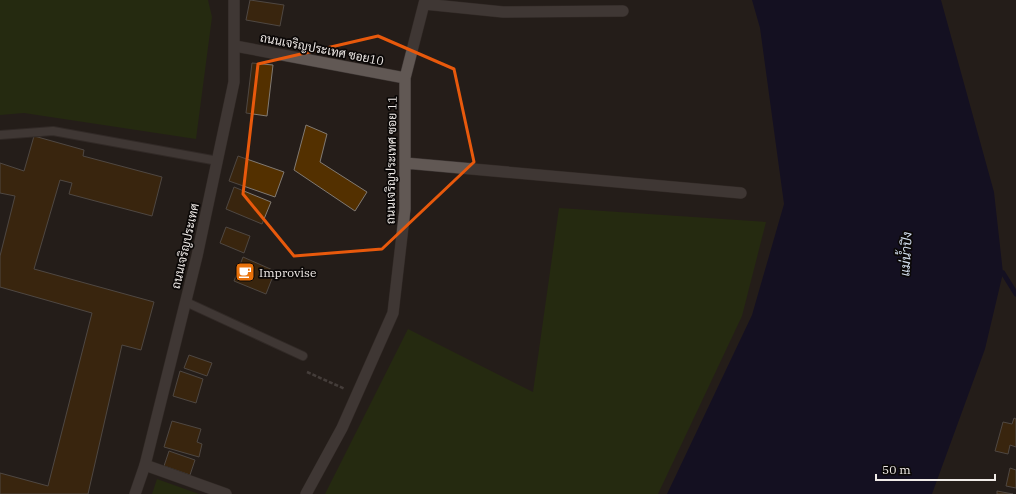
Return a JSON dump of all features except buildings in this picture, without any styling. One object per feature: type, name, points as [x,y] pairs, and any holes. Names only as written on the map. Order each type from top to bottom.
[{"type":"street","name":"ถนนเจริญประเทศ","points":[[135,494],[145,465],[186,302],[218,161],[234,82],[234,0]]},
{"type":"street","points":[[425,2],[503,12],[623,10]]},
{"type":"street","name":"ถนนเจริญประเทศ ซอย 11","points":[[306,494],[342,428],[393,313],[405,209],[404,78],[425,2]]},
{"type":"street","name":"ถนนเจริญประเทศ ซอย10","points":[[235,46],[404,78]]},
{"type":"street","points":[[405,163],[741,193]]},
{"type":"street","points":[[145,465],[226,494]]},
{"type":"lane","points":[[0,135],[53,131],[218,161]]},
{"type":"lane","points":[[186,302],[303,356]]},
{"type":"path","points":[[308,372],[357,394]]},
{"type":"highlighted area","points":[[378,36],[454,69],[474,162],[382,249],[294,256],[243,194],[258,64]]},
{"type":"green space","points":[[0,0],[208,0],[212,17],[196,139],[24,113],[0,115]]},
{"type":"green space","points":[[559,208],[766,222],[742,316],[658,494],[325,494],[408,329],[533,392]]},
{"type":"green space","points":[[157,479],[199,494],[152,494]]},
{"type":"water","name":"แม่น้ำปิง","points":[[752,0],[941,0],[994,192],[1003,273],[985,349],[932,494],[667,494],[752,315],[784,204],[760,28]]},
{"type":"waterway","points":[[1003,273],[1016,294]]},
{"type":"place","name":"Improvise","points":[[245,272]]}]
